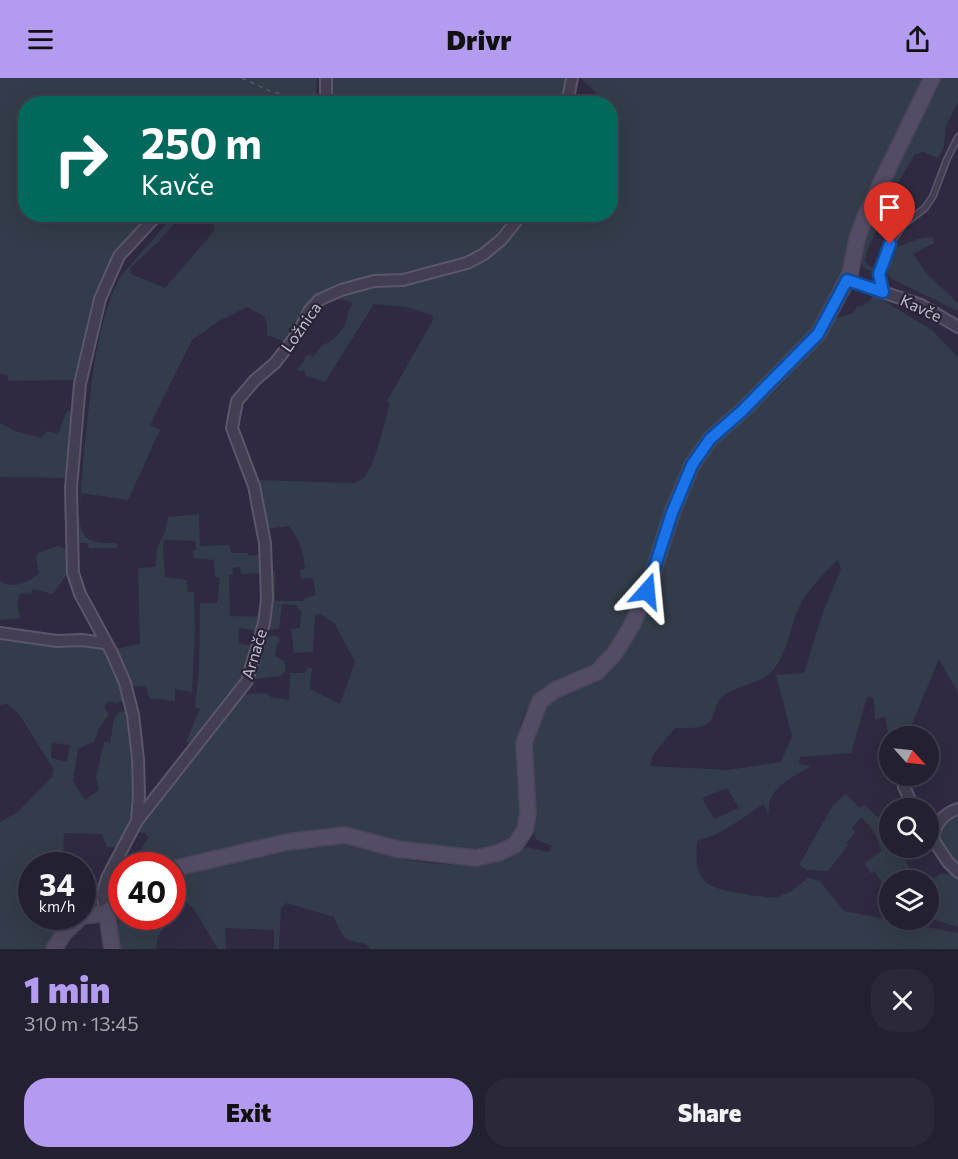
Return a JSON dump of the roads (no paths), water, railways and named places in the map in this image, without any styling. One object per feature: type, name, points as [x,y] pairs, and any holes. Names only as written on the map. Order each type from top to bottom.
[{"type":"street","points":[[326,78],[326,96]]},
{"type":"street","points":[[569,96],[572,78]]},
{"type":"street","points":[[186,866],[287,842],[345,835],[397,849],[476,858],[498,853],[515,845],[525,831],[528,813],[524,743],[540,701],[555,690],[597,672],[615,653],[632,625],[647,591],[672,513],[692,465],[710,439],[742,411],[818,334],[847,280],[857,239],[867,212],[932,78]]},
{"type":"street","name":"Arnače","points":[[136,821],[139,795],[138,759],[133,715],[125,683],[112,653],[80,594],[73,573],[71,488],[80,384],[100,299],[119,256],[151,222]]},
{"type":"street","name":"Ložnica","points":[[254,486],[232,428],[237,401],[255,380],[275,363],[299,333],[309,311],[319,300],[341,290],[374,281],[403,280],[467,263],[484,254],[502,239],[516,222]]},
{"type":"street","name":"Kavče","points":[[847,280],[921,305],[958,327]]},
{"type":"street","name":"Arnače","points":[[106,913],[102,897],[106,879],[136,821],[248,681],[264,623],[267,599],[265,543],[254,486]]},
{"type":"street","points":[[0,633],[57,641],[105,642]]},
{"type":"street","points":[[939,823],[943,817],[958,808]]},
{"type":"street","points":[[939,848],[958,872]]},
{"type":"street","points":[[96,914],[106,913],[112,949]]},
{"type":"street","points":[[54,949],[67,930]]},
{"type":"lane","name":"Kavče","points":[[883,292],[879,274],[890,244],[904,224],[925,208],[933,196],[946,159],[958,137]]}]
